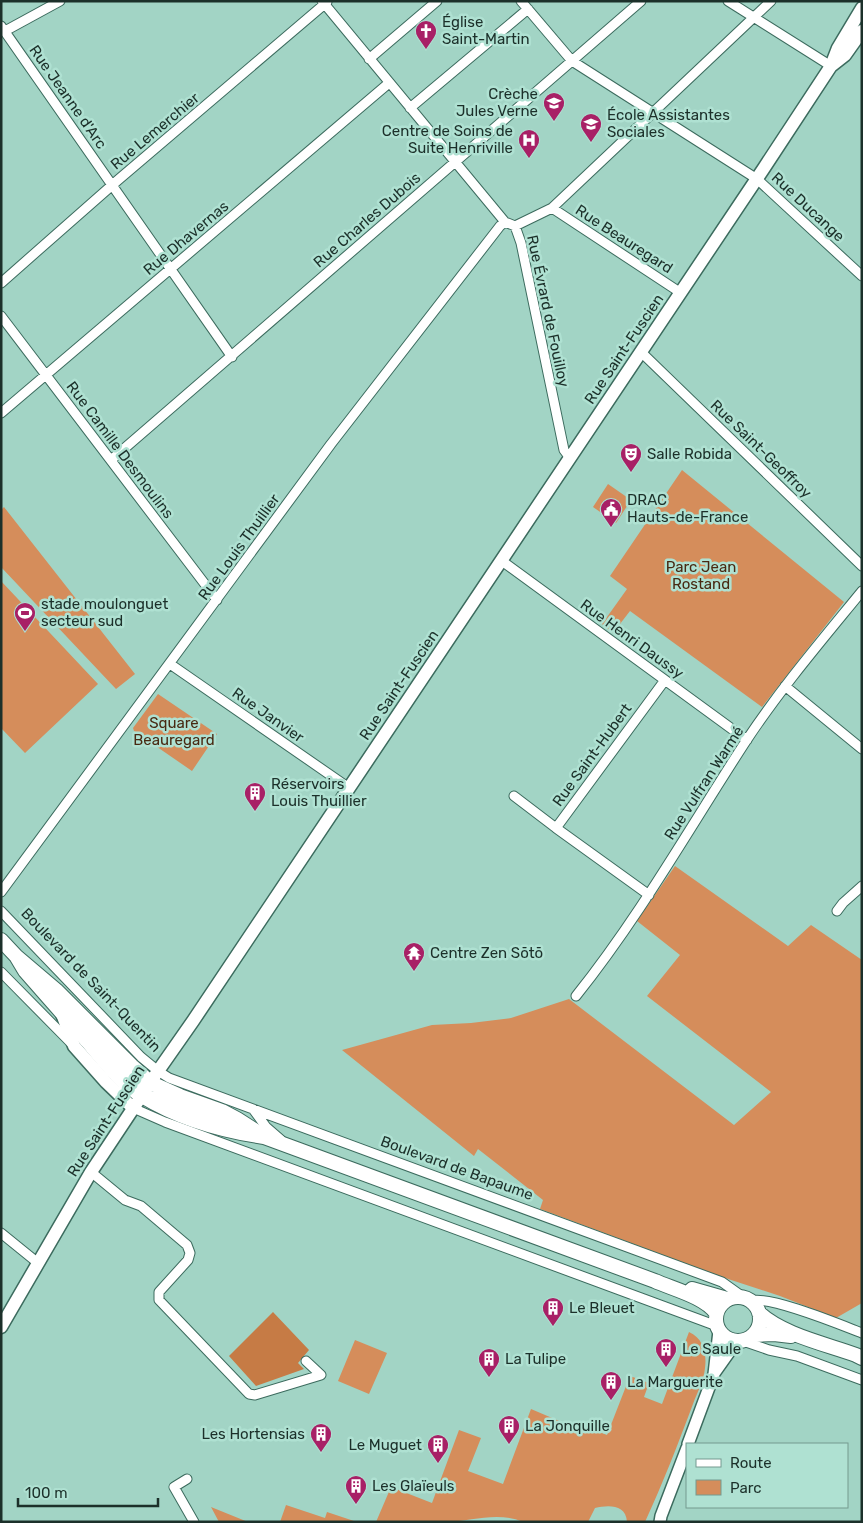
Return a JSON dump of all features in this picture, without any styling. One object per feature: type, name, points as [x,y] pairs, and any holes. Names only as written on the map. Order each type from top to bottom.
[{"type":"main road","name":"Rue Saint-Fuscien","points":[[1,1328],[91,1172],[757,179],[831,66],[838,48],[861,9]]},
{"type":"main road","name":"Rue Saint-Fuscien","points":[[831,66],[845,55],[862,31]]},
{"type":"main road","name":"Boulevard de Saint-Quentin","points":[[1,940],[16,956],[56,990],[132,1066],[154,1077]]},
{"type":"main road","name":"Boulevard de Saint-Quentin","points":[[16,956],[25,971],[61,1012],[116,1073],[142,1096]]},
{"type":"main road","points":[[61,1012],[72,1017],[136,1081],[154,1077],[180,1096],[222,1111],[264,1137]]},
{"type":"main road","points":[[61,1012],[74,1046],[106,1082],[133,1108]]},
{"type":"main road","points":[[142,1096],[158,1097],[226,1121],[248,1126]]},
{"type":"main road","points":[[142,1096],[169,1109],[222,1129],[264,1137],[655,1281],[712,1307],[717,1323],[727,1338],[745,1339],[760,1322],[751,1304],[732,1297],[719,1306],[717,1323]]},
{"type":"main road","points":[[655,1281],[727,1299]]},
{"type":"main road","name":"Boulevard de Bapaume","points":[[751,1304],[766,1319],[776,1325],[804,1337],[860,1356]]},
{"type":"main road","name":"Boulevard de Bapaume","points":[[745,1339],[774,1334],[804,1337]]},
{"type":"street","points":[[3,28],[60,1]]},
{"type":"street","points":[[369,59],[438,1]]},
{"type":"street","name":"Rue Charles Dubois","points":[[111,460],[641,1]]},
{"type":"street","points":[[728,1],[831,66]]},
{"type":"street","points":[[325,2],[369,59],[504,222],[515,226],[552,208],[771,1]]},
{"type":"street","name":"Rue Lemerchier","points":[[1,283],[325,2]]},
{"type":"street","points":[[410,108],[525,5]]},
{"type":"street","name":"Rue Ducange","points":[[525,5],[572,61],[757,179],[862,276]]},
{"type":"street","name":"Rue Jeanne d'Arc","points":[[3,28],[232,356]]},
{"type":"street","name":"Rue Dhavernas","points":[[1,413],[389,83]]},
{"type":"street","name":"Rue Beauregard","points":[[552,208],[681,293]]},
{"type":"street","name":"Rue Louis Thuillier","points":[[1,892],[383,376],[504,222]]},
{"type":"street","name":"Rue Évrard de Fouilloy","points":[[515,226],[521,242],[564,450],[570,458]]},
{"type":"street","name":"Rue Camille Desmoulins","points":[[1,316],[217,600]]},
{"type":"street","name":"Rue Saint-Geoffroy","points":[[641,352],[862,566]]},
{"type":"street","name":"Rue Henri Daussy","points":[[502,560],[747,740]]},
{"type":"street","name":"Rue Vulfran Warmé","points":[[576,996],[596,972],[648,895],[747,740],[785,686],[862,591]]},
{"type":"street","name":"Rue Janvier","points":[[170,664],[350,788]]},
{"type":"street","name":"Rue Saint-Hubert","points":[[648,895],[556,828],[664,680]]},
{"type":"street","points":[[785,686],[862,749]]},
{"type":"street","points":[[514,796],[556,828]]},
{"type":"street","points":[[837,911],[862,886]]},
{"type":"street","name":"Boulevard de Saint-Quentin","points":[[1,911],[141,1057],[154,1077]]},
{"type":"street","points":[[1,972],[74,1046]]},
{"type":"street","name":"Boulevard de Bapaume","points":[[154,1077],[169,1078],[722,1282],[751,1304],[766,1300],[862,1333]]},
{"type":"street","points":[[133,1108],[174,1126],[717,1323],[714,1374],[688,1443]]},
{"type":"street","points":[[252,1109],[266,1127],[289,1147]]},
{"type":"street","points":[[91,1172],[125,1200],[141,1206],[187,1244],[190,1253],[188,1260],[158,1292],[159,1300],[249,1394],[256,1395],[321,1375],[306,1361]]},
{"type":"street","points":[[1,1233],[38,1263]]},
{"type":"street","points":[[714,1374],[745,1339],[760,1347],[797,1356],[862,1380]]},
{"type":"street","points":[[659,1520],[686,1449]]},
{"type":"street","points":[[187,1479],[174,1487],[194,1522]]},
{"type":"green space","name":"Parc Jean Rostand","points":[[682,470],[844,602],[762,707],[630,611],[613,633],[602,624],[627,589],[610,576]]},
{"type":"green space","points":[[608,484],[631,500],[616,523],[593,507]]},
{"type":"green space","points":[[4,507],[135,674],[116,689],[1,567],[1,510]]},
{"type":"green space","name":"stade moulonguet secteur sud","points":[[1,581],[98,684],[25,753],[1,728]]},
{"type":"green space","name":"Square Beauregard","points":[[158,694],[217,734],[192,771],[134,731],[133,728]]},
{"type":"green space","points":[[675,866],[788,946],[811,925],[862,960],[862,1303],[836,1318],[540,1209],[543,1200],[478,1149],[474,1156],[342,1050],[432,1025],[511,1018],[569,999],[734,1125],[771,1092],[647,996],[680,955],[637,921]]},
{"type":"green space","points":[[689,1332],[698,1338],[705,1352],[704,1373],[670,1463],[645,1522],[627,1522],[626,1516],[620,1509],[605,1506],[595,1508],[588,1522],[523,1522],[504,1517],[495,1517],[446,1522],[376,1522],[391,1487],[432,1503],[459,1430],[481,1438],[468,1471],[503,1484],[531,1409],[571,1426],[581,1425],[607,1435],[630,1376],[649,1383],[644,1397],[662,1404]]},
{"type":"green space","points":[[355,1340],[387,1353],[369,1394],[338,1381]]},
{"type":"green space","points":[[286,1505],[325,1518],[327,1512],[357,1522],[280,1522]]},
{"type":"green space","points":[[211,1507],[248,1522],[219,1522]]},
{"type":"shaded area","points":[[273,1312],[309,1350],[298,1363],[304,1369],[256,1386],[229,1356]]},
{"type":"place","name":"Église Saint-Martin","points":[[426,50]]},
{"type":"place","name":"Crèche Jules Verne","points":[[554,122]]},
{"type":"place","name":"École Assistantes Sociales","points":[[591,143]]},
{"type":"place","name":"Centre de Soins de Suite Henriville","points":[[529,159]]},
{"type":"place","name":"Salle Robida","points":[[631,473]]},
{"type":"place","name":"DRAC Hauts-de-France","points":[[611,528]]},
{"type":"place","name":"stade moulonguet secteur sud","points":[[25,632]]},
{"type":"place","name":"Réservoirs Louis Thuillier","points":[[255,812]]},
{"type":"place","name":"Centre Zen Sōtō","points":[[414,972]]},
{"type":"place","name":"Le Bleuet","points":[[553,1327]]},
{"type":"place","name":"Le Saule","points":[[666,1368]]},
{"type":"place","name":"La Tulipe","points":[[489,1378]]},
{"type":"place","name":"La Marguerite","points":[[611,1401]]},
{"type":"place","name":"La Jonquille","points":[[509,1445]]},
{"type":"place","name":"Les Hortensias","points":[[321,1453]]},
{"type":"place","name":"Le Muguet","points":[[438,1464]]},
{"type":"place","name":"Les Glaïeuls","points":[[356,1505]]}]
